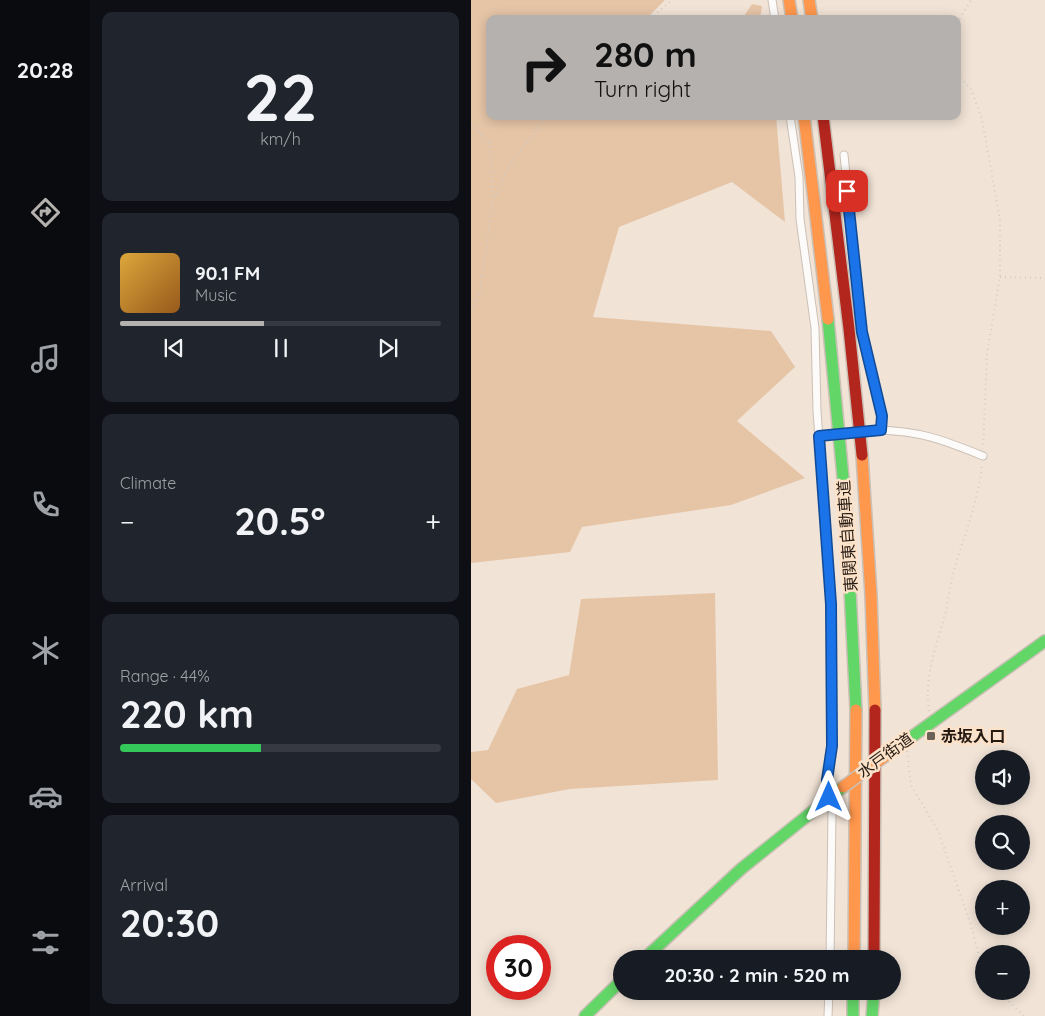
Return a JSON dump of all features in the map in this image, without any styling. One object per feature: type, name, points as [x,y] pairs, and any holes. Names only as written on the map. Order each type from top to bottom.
[{"type":"highway","points":[[789,0],[791,15]]},
{"type":"highway","points":[[809,0],[811,15]]},
{"type":"highway","name":"東関東自動車道","points":[[803,120],[831,351],[848,541],[857,760],[854,950]]},
{"type":"highway","name":"東関東自動車道","points":[[823,120],[852,359],[868,541],[876,743],[874,950]]},
{"type":"highway","name":"水戸街道","points":[[653,950],[694,910],[829,797],[1045,641]]},
{"type":"highway","points":[[585,1016],[613,989]]},
{"type":"highway","points":[[853,1000],[853,1016]]},
{"type":"highway","points":[[872,1016],[873,1000]]},
{"type":"street","points":[[771,0],[774,15]]},
{"type":"street","points":[[791,120],[799,177],[801,218],[815,328],[831,604],[832,746],[827,780],[832,813],[830,950]]},
{"type":"street","points":[[844,155],[862,332],[882,416],[878,430]]},
{"type":"street","points":[[821,435],[898,430],[941,439],[983,456]]},
{"type":"street","points":[[828,1016],[829,1000]]},
{"type":"path","points":[[655,15],[672,0]]},
{"type":"path","points":[[961,16],[971,0]]},
{"type":"path","points":[[931,723],[927,680],[946,610],[953,573],[977,501],[983,456],[987,354],[1000,277],[1000,220],[982,119],[971,89],[961,78]]},
{"type":"path","points":[[493,199],[509,166],[544,120]]},
{"type":"path","points":[[471,124],[490,142],[493,199],[480,291],[471,313]]},
{"type":"path","points":[[1000,277],[1045,278]]},
{"type":"path","points":[[903,742],[909,755],[911,785],[938,831],[976,945]]},
{"type":"path","points":[[1007,1000],[1024,1016]]},
{"type":"shaded area","points":[[471,0],[665,0],[650,15],[486,15],[486,120],[776,120],[785,222],[732,182],[619,227],[593,317],[771,331],[795,367],[737,421],[805,478],[731,505],[582,527],[570,552],[471,563]]},
{"type":"shaded area","points":[[752,4],[762,6],[761,15],[745,15]]},
{"type":"shaded area","points":[[715,593],[718,780],[570,789],[496,803],[471,779],[471,752],[488,750],[517,689],[569,675],[581,599]]},
{"type":"traffic: fast","points":[[828,319],[846,509],[856,710]]},
{"type":"traffic: fast","points":[[892,751],[1045,641]]},
{"type":"traffic: fast","points":[[654,950],[741,869],[843,787]]},
{"type":"traffic: fast","points":[[585,1016],[613,989]]},
{"type":"traffic: fast","points":[[853,1000],[853,1016]]},
{"type":"traffic: fast","points":[[872,1016],[873,1000]]},
{"type":"traffic: slow","points":[[789,0],[791,15]]},
{"type":"traffic: slow","points":[[809,0],[811,15]]},
{"type":"traffic: slow","points":[[804,120],[828,319]]},
{"type":"traffic: slow","points":[[862,455],[871,595],[875,710]]},
{"type":"traffic: slow","points":[[854,950],[856,710]]},
{"type":"traffic: slow","points":[[843,787],[892,751]]},
{"type":"traffic: jam","points":[[823,120],[862,455]]},
{"type":"traffic: jam","points":[[874,950],[875,710]]},
{"type":"place","name":"赤坂入口","points":[[931,736]]},
{"type":"route","points":[[829,797],[827,780],[832,746],[831,604],[819,436],[881,430],[882,416],[862,332],[859,289],[847,191]]}]
